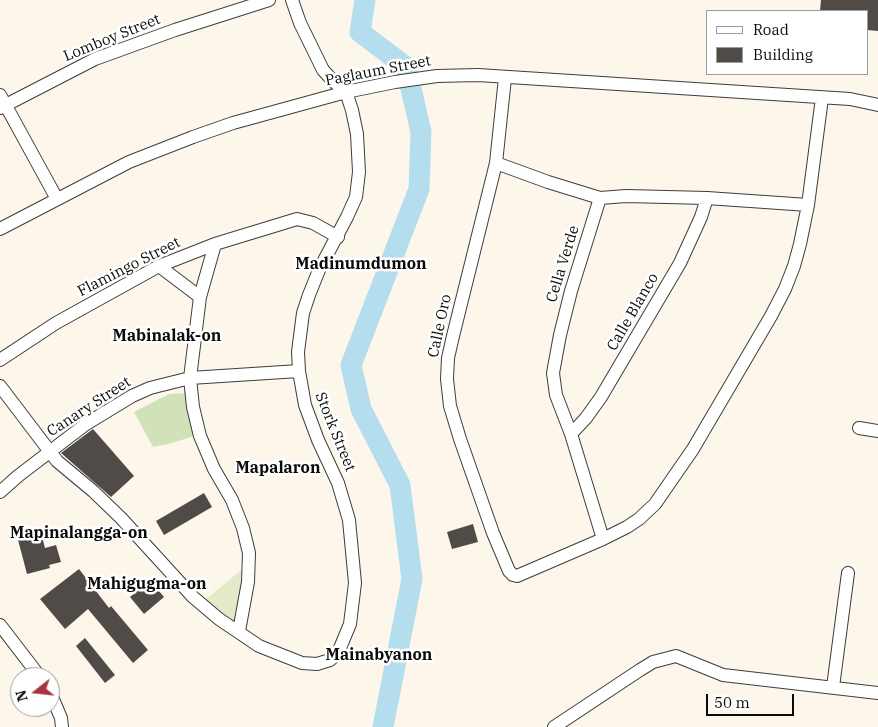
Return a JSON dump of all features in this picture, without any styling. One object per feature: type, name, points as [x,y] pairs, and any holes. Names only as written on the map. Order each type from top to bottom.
[{"type":"street","name":"Lomboy Street","points":[[2,103],[95,59],[175,30],[269,0]]},
{"type":"street","points":[[292,0],[300,24],[323,70],[346,92]]},
{"type":"street","name":"Paglaum Street","points":[[0,230],[129,162],[193,136],[346,92],[394,82],[437,76],[478,75],[850,99],[878,105]]},
{"type":"street","name":"Calle Oro","points":[[505,78],[496,163],[448,358],[447,379],[454,422],[493,533],[511,574],[517,576],[603,539]]},
{"type":"street","name":"Stork Street","points":[[0,386],[63,467],[93,491],[121,518],[193,598],[219,619],[259,646],[302,663],[316,664],[330,660],[338,654],[350,624],[355,583],[349,520],[338,483],[305,406],[299,371],[299,343],[303,313],[319,270],[338,236],[356,197],[359,185],[357,134],[346,92]]},
{"type":"street","points":[[603,539],[633,523],[655,504],[693,449],[752,350],[785,289],[800,244],[808,204],[822,98]]},
{"type":"street","points":[[2,103],[57,199]]},
{"type":"street","points":[[496,163],[600,198],[626,196],[707,198],[808,204]]},
{"type":"street","name":"Cella Verde","points":[[600,198],[571,291],[553,373],[556,395],[571,434],[603,539]]},
{"type":"street","name":"Calle Blanco","points":[[571,434],[586,418],[606,390],[680,264],[699,223],[707,198]]},
{"type":"street","name":"Flamingo Street","points":[[0,360],[56,323],[159,266],[215,244],[297,219],[313,223],[338,236]]},
{"type":"street","points":[[215,244],[200,297],[190,378],[193,407],[200,436],[214,468],[232,500],[243,528],[249,553],[248,582],[239,631]]},
{"type":"street","points":[[159,266],[200,297]]},
{"type":"street","name":"Canary Street","points":[[0,492],[86,424],[132,396],[150,388],[190,378],[299,371]]},
{"type":"street","points":[[859,428],[878,431]]},
{"type":"street","points":[[833,687],[848,573]]},
{"type":"street","points":[[1,627],[32,667]]},
{"type":"street","points":[[554,727],[653,662],[676,656],[723,676],[878,693]]},
{"type":"green space","points":[[186,393],[194,436],[153,447],[134,412],[169,394]]},
{"type":"green space","points":[[251,562],[239,631],[205,600]]},
{"type":"building","points":[[821,0],[878,0],[878,31],[868,30],[868,10],[820,10]]},
{"type":"building","points":[[93,429],[134,476],[111,497],[61,453]]},
{"type":"building","points":[[204,493],[212,507],[164,535],[156,521]]},
{"type":"building","points":[[473,524],[478,542],[452,549],[447,532]]},
{"type":"building","points":[[40,529],[45,548],[56,545],[61,562],[49,565],[50,568],[27,574],[17,536]]},
{"type":"building","points":[[79,569],[109,608],[111,606],[148,650],[133,663],[88,609],[65,629],[40,599]]},
{"type":"building","points":[[150,580],[164,597],[144,614],[130,597]]},
{"type":"building","points":[[85,638],[115,675],[105,683],[76,646]]},
{"type":"waterway","points":[[365,0],[360,32],[406,67],[421,132],[419,189],[351,365],[361,409],[400,485],[412,579],[383,727]]},
{"type":"district","name":"Madinumdumon","points":[[361,264]]},
{"type":"district","name":"Mabinalak-on","points":[[167,336]]},
{"type":"district","name":"Mapalaron","points":[[278,468]]},
{"type":"district","name":"Mapinalangga-on","points":[[79,533]]},
{"type":"district","name":"Mahigugma-on","points":[[147,584]]},
{"type":"district","name":"Mainabyanon","points":[[379,655]]}]
